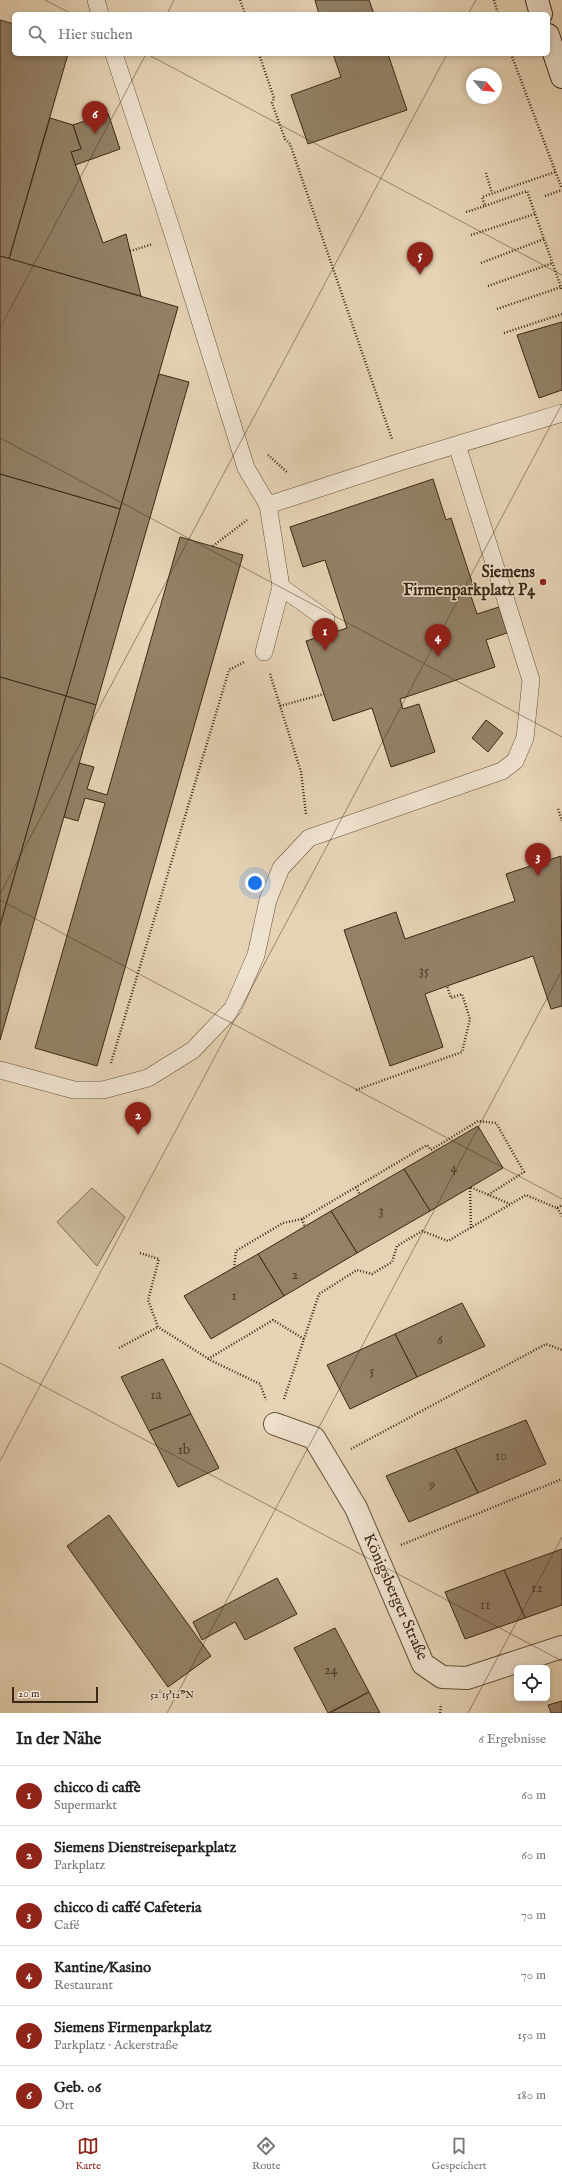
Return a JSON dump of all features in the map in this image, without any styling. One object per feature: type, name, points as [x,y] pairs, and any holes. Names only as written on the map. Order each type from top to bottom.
[{"type":"street","points":[[537,0],[540,12]]},
{"type":"street","points":[[550,41],[562,77]]},
{"type":"street","name":"Königsberger Straße","points":[[275,1424],[314,1438],[356,1508],[423,1664],[442,1677],[467,1678],[562,1647]]},
{"type":"lane","points":[[96,0],[99,12]]},
{"type":"lane","points":[[115,56],[174,237],[246,468],[268,505],[282,587],[264,652]]},
{"type":"lane","points":[[268,505],[400,462],[562,413]]},
{"type":"lane","points":[[0,1070],[74,1090],[103,1090],[148,1078],[193,1050],[234,1008],[256,955],[268,900],[281,868],[309,838],[502,771],[515,761],[525,738],[531,680],[457,445]]},
{"type":"lane","points":[[282,587],[326,619]]},
{"type":"path","points":[[240,0],[244,12]]},
{"type":"path","points":[[494,0],[497,12]]},
{"type":"path","points":[[260,56],[274,98],[272,103],[284,139],[290,144],[400,462]]},
{"type":"path","points":[[512,56],[562,190],[545,196]]},
{"type":"path","points":[[485,206],[482,197],[556,172]]},
{"type":"path","points":[[486,173],[492,193]]},
{"type":"path","points":[[466,212],[526,192],[562,288],[497,309]]},
{"type":"path","points":[[471,235],[535,214]]},
{"type":"path","points":[[481,262],[544,239]]},
{"type":"path","points":[[488,286],[553,263]]},
{"type":"path","points":[[504,333],[562,314]]},
{"type":"path","points":[[103,1090],[229,670],[264,652],[301,772],[309,838]]},
{"type":"path","points":[[280,706],[324,694]]},
{"type":"path","points":[[558,810],[562,821]]},
{"type":"path","points":[[356,1090],[462,1052],[470,1019],[462,994],[451,998],[447,986]]},
{"type":"path","points":[[234,1268],[236,1251],[283,1223],[302,1219],[427,1145],[431,1150],[478,1121],[496,1123],[524,1172],[488,1195]]},
{"type":"path","points":[[356,1187],[360,1195]]},
{"type":"path","points":[[471,1228],[470,1187],[510,1205]]},
{"type":"path","points":[[275,1424],[319,1294],[357,1270],[372,1274],[392,1262],[397,1246],[422,1231],[448,1241],[526,1195],[557,1208],[562,1216]]},
{"type":"path","points":[[557,1208],[562,1204]]},
{"type":"path","points":[[302,1219],[305,1227]]},
{"type":"path","points":[[140,1253],[158,1259],[148,1300],[158,1327],[208,1359],[260,1384],[275,1424]]},
{"type":"path","points":[[208,1359],[273,1320],[304,1339]]},
{"type":"path","points":[[119,1348],[158,1327]]},
{"type":"path","points":[[328,1461],[546,1344],[562,1350]]},
{"type":"path","points":[[376,1555],[562,1479]]},
{"type":"shaded area","points":[[92,1188],[125,1217],[97,1266],[57,1222]]},
{"type":"building","points":[[315,0],[369,0],[373,12],[318,12]]},
{"type":"building","points":[[0,20],[12,23],[12,56],[67,56],[9,259],[0,256]]},
{"type":"building","points":[[334,56],[389,56],[407,110],[308,144],[291,95],[341,77]]},
{"type":"building","points":[[108,113],[120,149],[75,165],[71,152],[81,149],[73,125]]},
{"type":"building","points":[[50,118],[73,125],[81,149],[71,152],[103,243],[126,234],[141,296],[9,259]]},
{"type":"building","points":[[0,256],[178,307],[120,509],[0,474]]},
{"type":"building","points":[[562,322],[562,390],[539,398],[517,335]]},
{"type":"building","points":[[159,374],[189,382],[96,705],[66,696]]},
{"type":"building","points":[[0,474],[120,509],[66,696],[0,677]]},
{"type":"building","points":[[433,479],[446,520],[451,518],[473,585],[468,587],[477,614],[499,607],[507,633],[486,640],[495,667],[400,699],[403,709],[419,704],[435,752],[391,767],[372,708],[333,721],[306,641],[347,628],[325,560],[303,567],[290,527]]},
{"type":"building","points":[[180,537],[243,555],[97,1066],[35,1048],[105,803],[85,798],[78,821],[64,817],[79,763],[94,767],[87,789],[107,795]]},
{"type":"building","points":[[0,677],[66,696],[0,926]]},
{"type":"building","points":[[66,696],[96,705],[0,1040],[0,926]]},
{"type":"building","points":[[486,720],[503,733],[488,752],[472,738]]},
{"type":"building","points":[[561,856],[562,1006],[551,1009],[533,956],[447,986],[425,994],[443,1047],[390,1066],[344,930],[396,912],[405,939],[515,901],[506,874]]},
{"type":"building","points":[[478,1126],[503,1168],[430,1211],[404,1169]]},
{"type":"building","points":[[404,1169],[430,1211],[357,1253],[331,1211]]},
{"type":"building","points":[[331,1211],[357,1253],[284,1296],[258,1254]]},
{"type":"building","points":[[258,1254],[284,1296],[211,1339],[184,1296]]},
{"type":"building","points":[[462,1303],[485,1346],[417,1377],[395,1334]]},
{"type":"building","points":[[395,1334],[417,1377],[350,1409],[327,1365]]},
{"type":"building","points":[[163,1359],[191,1414],[149,1431],[121,1377]]},
{"type":"building","points":[[191,1414],[219,1468],[178,1487],[149,1431]]},
{"type":"building","points":[[526,1420],[546,1464],[478,1493],[455,1448]]},
{"type":"building","points":[[455,1448],[478,1493],[409,1522],[386,1476]]},
{"type":"building","points":[[109,1515],[211,1656],[168,1687],[67,1546]]},
{"type":"building","points":[[562,1549],[562,1605],[525,1618],[504,1570]]},
{"type":"building","points":[[504,1570],[525,1618],[465,1639],[445,1592]]},
{"type":"building","points":[[277,1578],[297,1614],[245,1640],[235,1622],[202,1640],[193,1622]]},
{"type":"building","points":[[335,1628],[369,1692],[328,1713],[294,1648]]},
{"type":"building","points":[[369,1692],[380,1713],[330,1713]]},
{"type":"building","points":[[562,1701],[562,1713],[551,1713],[548,1705]]},
{"type":"place","name":"Geb. 06","points":[[95,134]]},
{"type":"place","name":"Siemens Firmenparkplatz","points":[[420,275]]},
{"type":"place","name":"Siemens Firmenparkplatz P4","points":[[543,582]]},
{"type":"place","name":"chicco di caffè","points":[[325,651]]},
{"type":"place","name":"Kantine/Kasino","points":[[438,657]]},
{"type":"place","name":"chicco di caffé Cafeteria","points":[[538,876]]},
{"type":"place","name":"Siemens Dienstreiseparkplatz","points":[[138,1135]]}]
